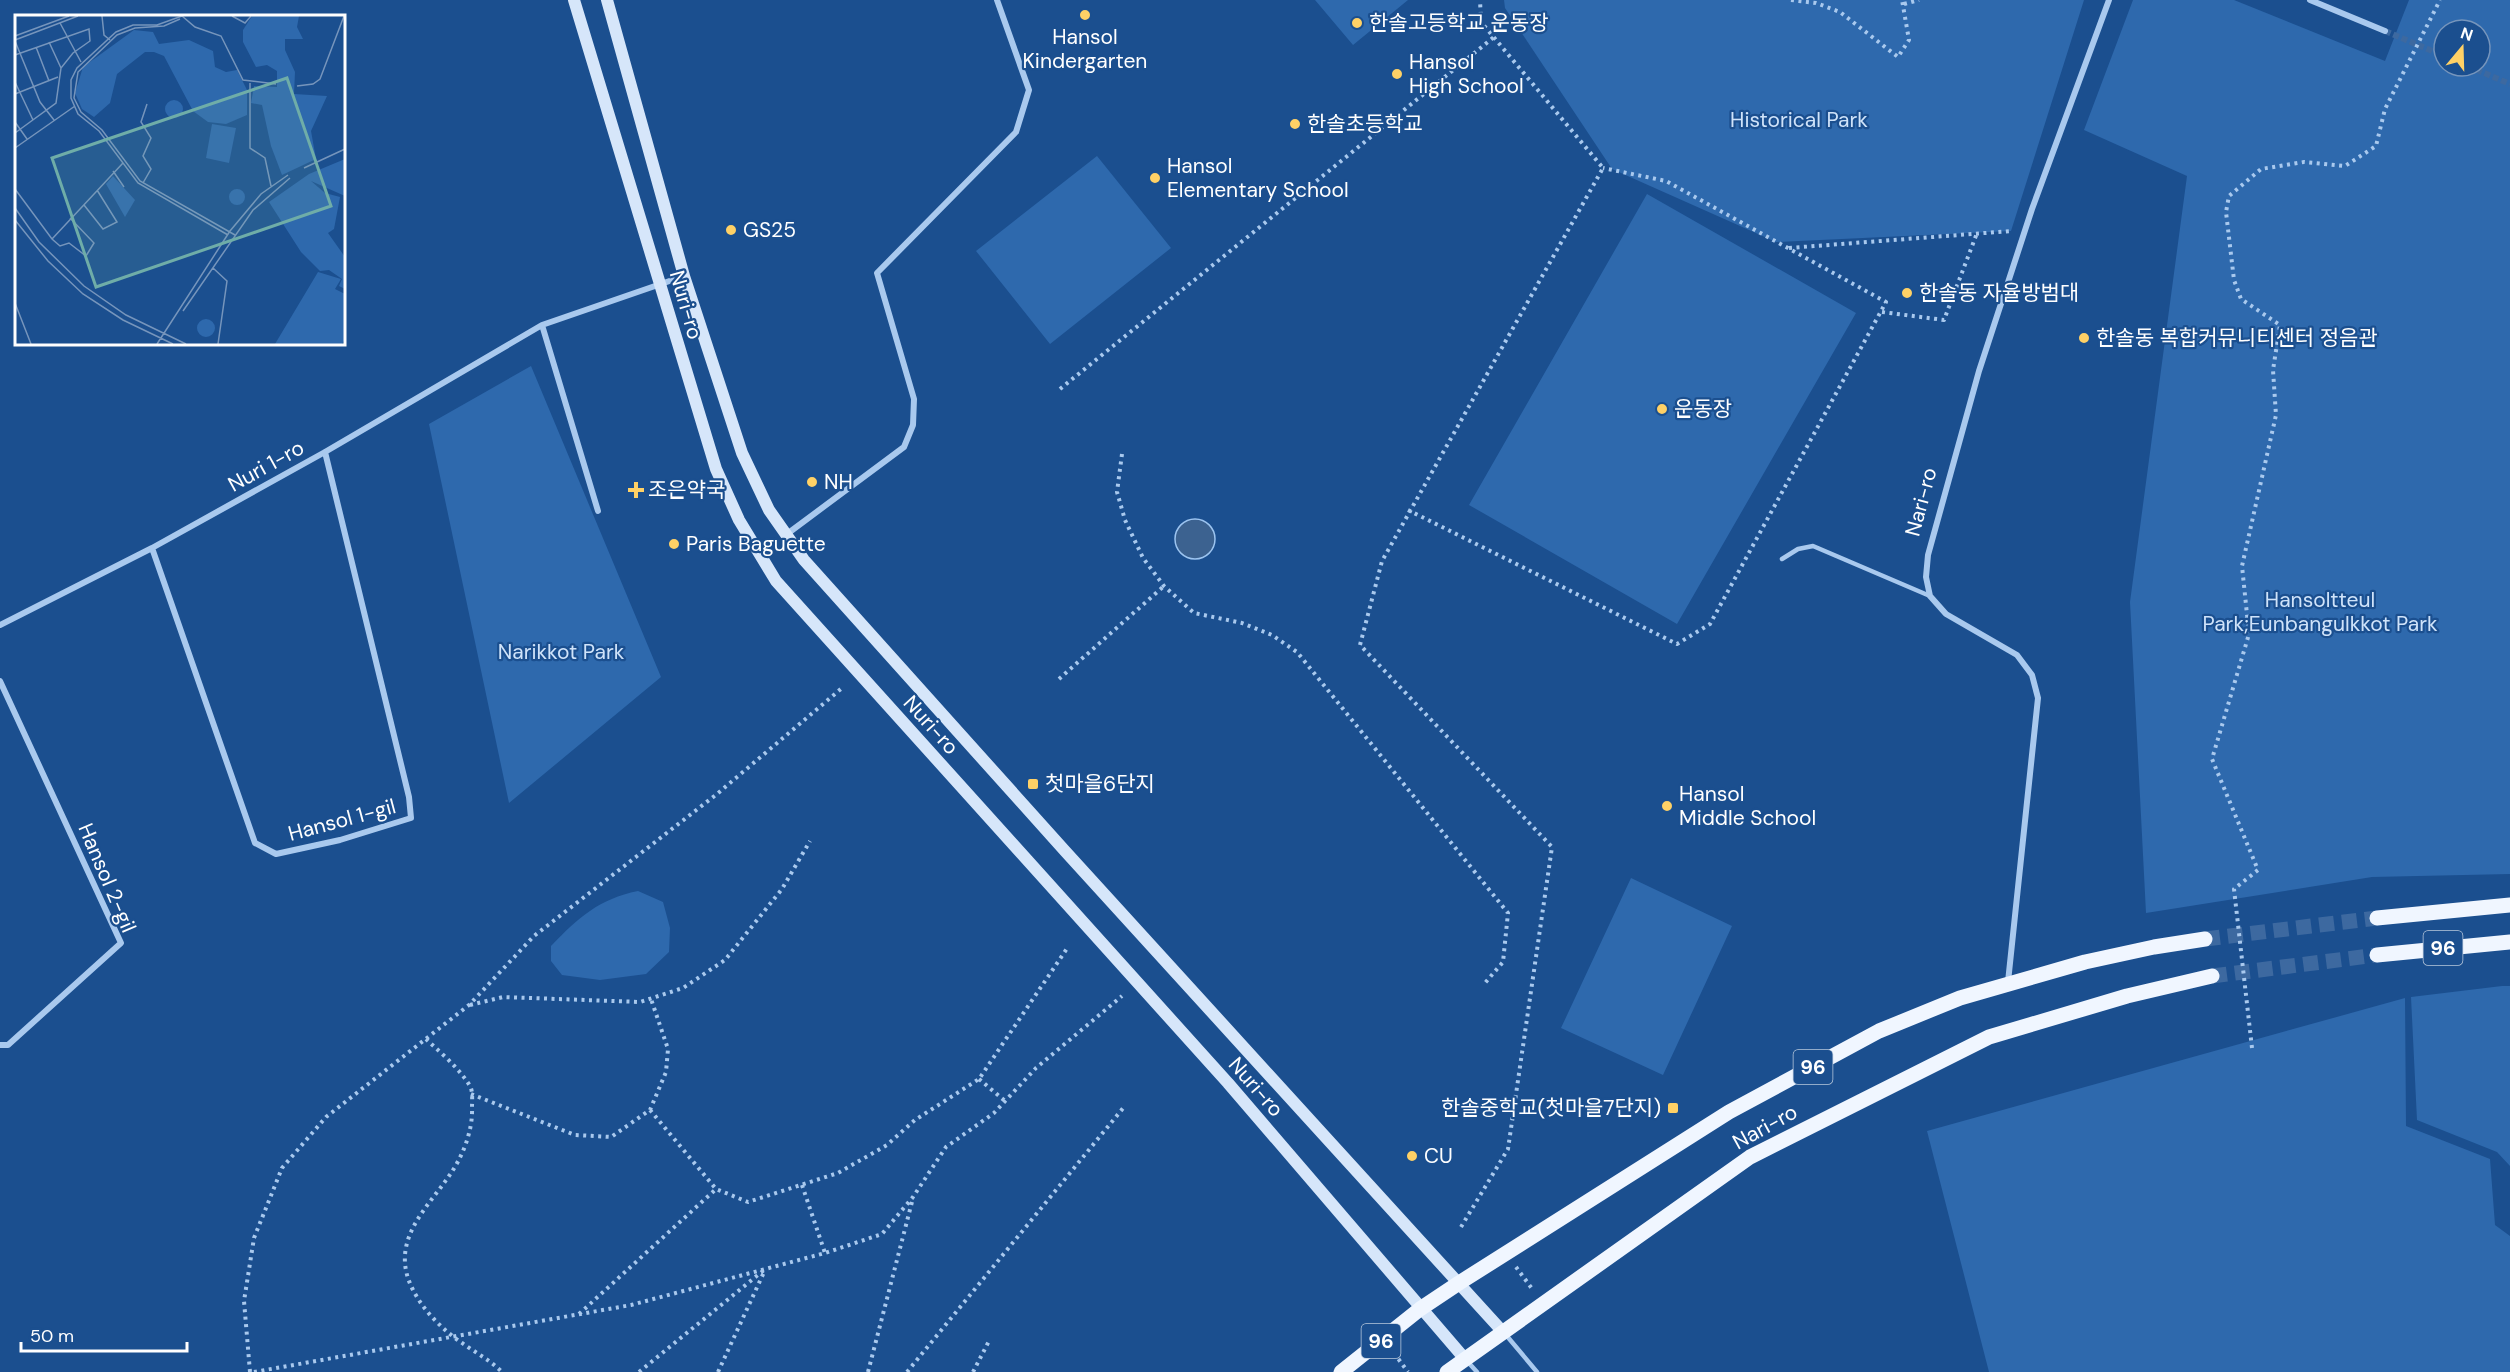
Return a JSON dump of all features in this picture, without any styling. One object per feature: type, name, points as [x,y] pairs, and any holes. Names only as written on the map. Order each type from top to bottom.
[{"type":"main road","name":"96","points":[[2377,918],[2510,905]]},
{"type":"main road","name":"Nari-ro","points":[[1341,1372],[1420,1309],[1459,1283],[1729,1112],[1879,1031],[1960,998],[2085,962],[2154,946],[2205,939]]},
{"type":"main road","name":"96","points":[[2377,955],[2510,942]]},
{"type":"main road","name":"Nari-ro","points":[[1447,1372],[1750,1157],[1989,1037],[2127,996],[2212,976]]},
{"type":"street","name":"Nuri-ro","points":[[574,0],[716,469],[739,520],[776,581],[1228,1083],[1465,1359]]},
{"type":"street","name":"Nuri-ro","points":[[607,0],[684,276],[742,453],[769,510],[804,560],[1058,844],[1503,1332]]},
{"type":"street","points":[[786,535],[904,447],[913,425],[914,399],[877,273],[1016,132],[1029,90],[997,0]]},
{"type":"street","name":"Nari-ro","points":[[1930,596],[1926,577],[1928,555],[1979,371],[2032,209],[2109,0]]},
{"type":"street","points":[[2310,0],[2385,31]]},
{"type":"street","name":"Nuri 1-ro","points":[[0,625],[152,548],[326,452],[542,325],[684,276]]},
{"type":"street","points":[[542,325],[598,511]]},
{"type":"street","name":"Hansol 1-gil","points":[[152,548],[255,843],[276,854],[340,840],[411,818],[409,797],[326,452]]},
{"type":"street","points":[[1930,596],[1946,614],[2017,655],[2032,675],[2038,698],[2008,986]]},
{"type":"street","name":"Hansol 2-gil","points":[[0,681],[121,944],[8,1045],[0,1045]]},
{"type":"lane","points":[[1782,559],[1798,549],[1813,546],[1930,596]]},
{"type":"lane","points":[[1503,1332],[1537,1372]]},
{"type":"lane","points":[[1465,1359],[1477,1372]]},
{"type":"path","points":[[1408,510],[1677,644],[1710,624],[1886,302],[1666,181],[1602,168],[1481,22],[1480,0]]},
{"type":"path","points":[[1791,0],[1816,3],[1840,12],[1899,57],[1909,40],[1903,2],[1919,0]]},
{"type":"path","points":[[2252,1048],[2234,889],[2258,870],[2212,759],[2248,634],[2242,566],[2276,415],[2272,370],[2280,325],[2241,299],[2234,279],[2226,212],[2229,196],[2261,169],[2304,162],[2345,166],[2376,146],[2385,109],[2440,0]]},
{"type":"path","points":[[1060,389],[1494,37]]},
{"type":"path","points":[[1461,1227],[1508,1149],[1552,847],[1360,645],[1382,561],[1408,510],[1602,168]]},
{"type":"path","points":[[1788,248],[2011,231]]},
{"type":"path","points":[[1882,312],[1944,320],[1977,233]]},
{"type":"path","points":[[1122,454],[1117,492],[1125,520],[1143,558],[1164,586],[1194,614],[1242,622],[1272,635],[1297,652],[1508,912],[1503,962],[1485,983]]},
{"type":"path","points":[[1059,679],[1164,586]]},
{"type":"path","points":[[842,688],[717,794],[534,936],[469,1005],[326,1117],[282,1168],[254,1239],[244,1301],[247,1364],[252,1372],[631,1305],[825,1253],[882,1234],[913,1197],[946,1147],[994,1113],[1036,1068],[1122,996]]},
{"type":"path","points":[[469,1005],[503,997],[640,1002],[682,988],[725,960],[782,889],[810,841]]},
{"type":"path","points":[[650,1110],[716,1189],[748,1202],[838,1173],[887,1145],[915,1120],[979,1079],[1068,947]]},
{"type":"path","points":[[471,1094],[575,1135],[611,1137],[650,1110],[666,1072],[668,1049],[651,999]]},
{"type":"path","points":[[426,1039],[451,1063],[471,1087],[472,1116],[462,1154],[449,1176],[423,1207],[408,1233],[405,1262],[409,1281],[425,1311],[502,1372]]},
{"type":"path","points":[[979,1079],[1005,1101]]},
{"type":"path","points":[[907,1372],[1124,1107]]},
{"type":"path","points":[[802,1185],[825,1253]]},
{"type":"path","points":[[579,1314],[716,1189]]},
{"type":"path","points":[[868,1372],[913,1197]]},
{"type":"path","points":[[1515,1267],[1534,1290]]},
{"type":"path","points":[[639,1372],[765,1269]]},
{"type":"path","points":[[718,1372],[765,1269]]},
{"type":"path","points":[[973,1372],[989,1341]]},
{"type":"path","points":[[1394,1352],[1408,1372]]},
{"type":"green space","name":"한솔고등학교 운동장","points":[[1315,0],[1408,0],[1353,45]]},
{"type":"green space","name":"Historical Park","points":[[1504,0],[2084,0],[2011,231],[1776,242],[1612,169],[1505,8]]},
{"type":"green space","name":"Hansoltteul Park;Eunbangulkkot Park","points":[[2133,0],[2234,0],[2385,61],[2409,0],[2510,0],[2510,874],[2372,877],[2146,913],[2130,602],[2187,176],[2084,130]]},
{"type":"green space","points":[[1097,156],[1171,248],[1050,344],[976,251]]},
{"type":"green space","name":"운동장","points":[[1647,194],[1856,313],[1677,624],[1469,505]]},
{"type":"green space","name":"Narikkot Park","points":[[531,366],[661,677],[509,803],[429,424]]},
{"type":"green space","points":[[1631,878],[1732,926],[1663,1075],[1561,1028]]},
{"type":"green space","points":[[638,891],[663,902],[670,928],[669,952],[646,974],[600,980],[562,975],[551,961],[551,946],[571,926],[601,904],[624,894]]},
{"type":"green space","points":[[2510,986],[2510,1166],[2497,1152],[2417,1120],[2411,997]]},
{"type":"green space","points":[[2405,998],[2406,1126],[2490,1159],[2495,1225],[2510,1236],[2510,1372],[1989,1372],[1927,1131]]},
{"type":"shaded area","points":[[1195,519],[1203,520],[1209,525],[1214,531],[1214,547],[1209,553],[1203,558],[1195,559],[1187,558],[1181,553],[1176,547],[1175,539],[1176,531],[1181,525],[1187,520]]},
{"type":"tunnel","points":[[2385,31],[2432,51]]},
{"type":"tunnel","points":[[2492,76],[2510,84]]},
{"type":"tunnel","points":[[2205,939],[2377,918]]},
{"type":"tunnel","points":[[2212,976],[2377,955]]},
{"type":"place","name":"Hansol Kindergarten","points":[[1085,15]]},
{"type":"place","name":"한솔고등학교 운동장","points":[[1357,23]]},
{"type":"place","name":"Hansol High School","points":[[1397,74]]},
{"type":"place","name":"한솔초등학교","points":[[1295,124]]},
{"type":"place","name":"Hansol Elementary School","points":[[1155,178]]},
{"type":"place","name":"GS25","points":[[731,230]]},
{"type":"place","name":"한솔동 자율방범대","points":[[1907,293]]},
{"type":"place","name":"한솔동 복합커뮤니티센터 정음관","points":[[2084,338]]},
{"type":"place","name":"운동장","points":[[1662,409]]},
{"type":"place","name":"NH","points":[[812,482]]},
{"type":"place","name":"조은약국","points":[[636,490]]},
{"type":"place","name":"Paris Baguette","points":[[674,544]]},
{"type":"place","name":"첫마을6단지","points":[[1033,784]]},
{"type":"place","name":"Hansol Middle School","points":[[1667,806]]},
{"type":"place","name":"한솔중학교(첫마을7단지)","points":[[1673,1108]]},
{"type":"place","name":"CU","points":[[1412,1156]]}]
